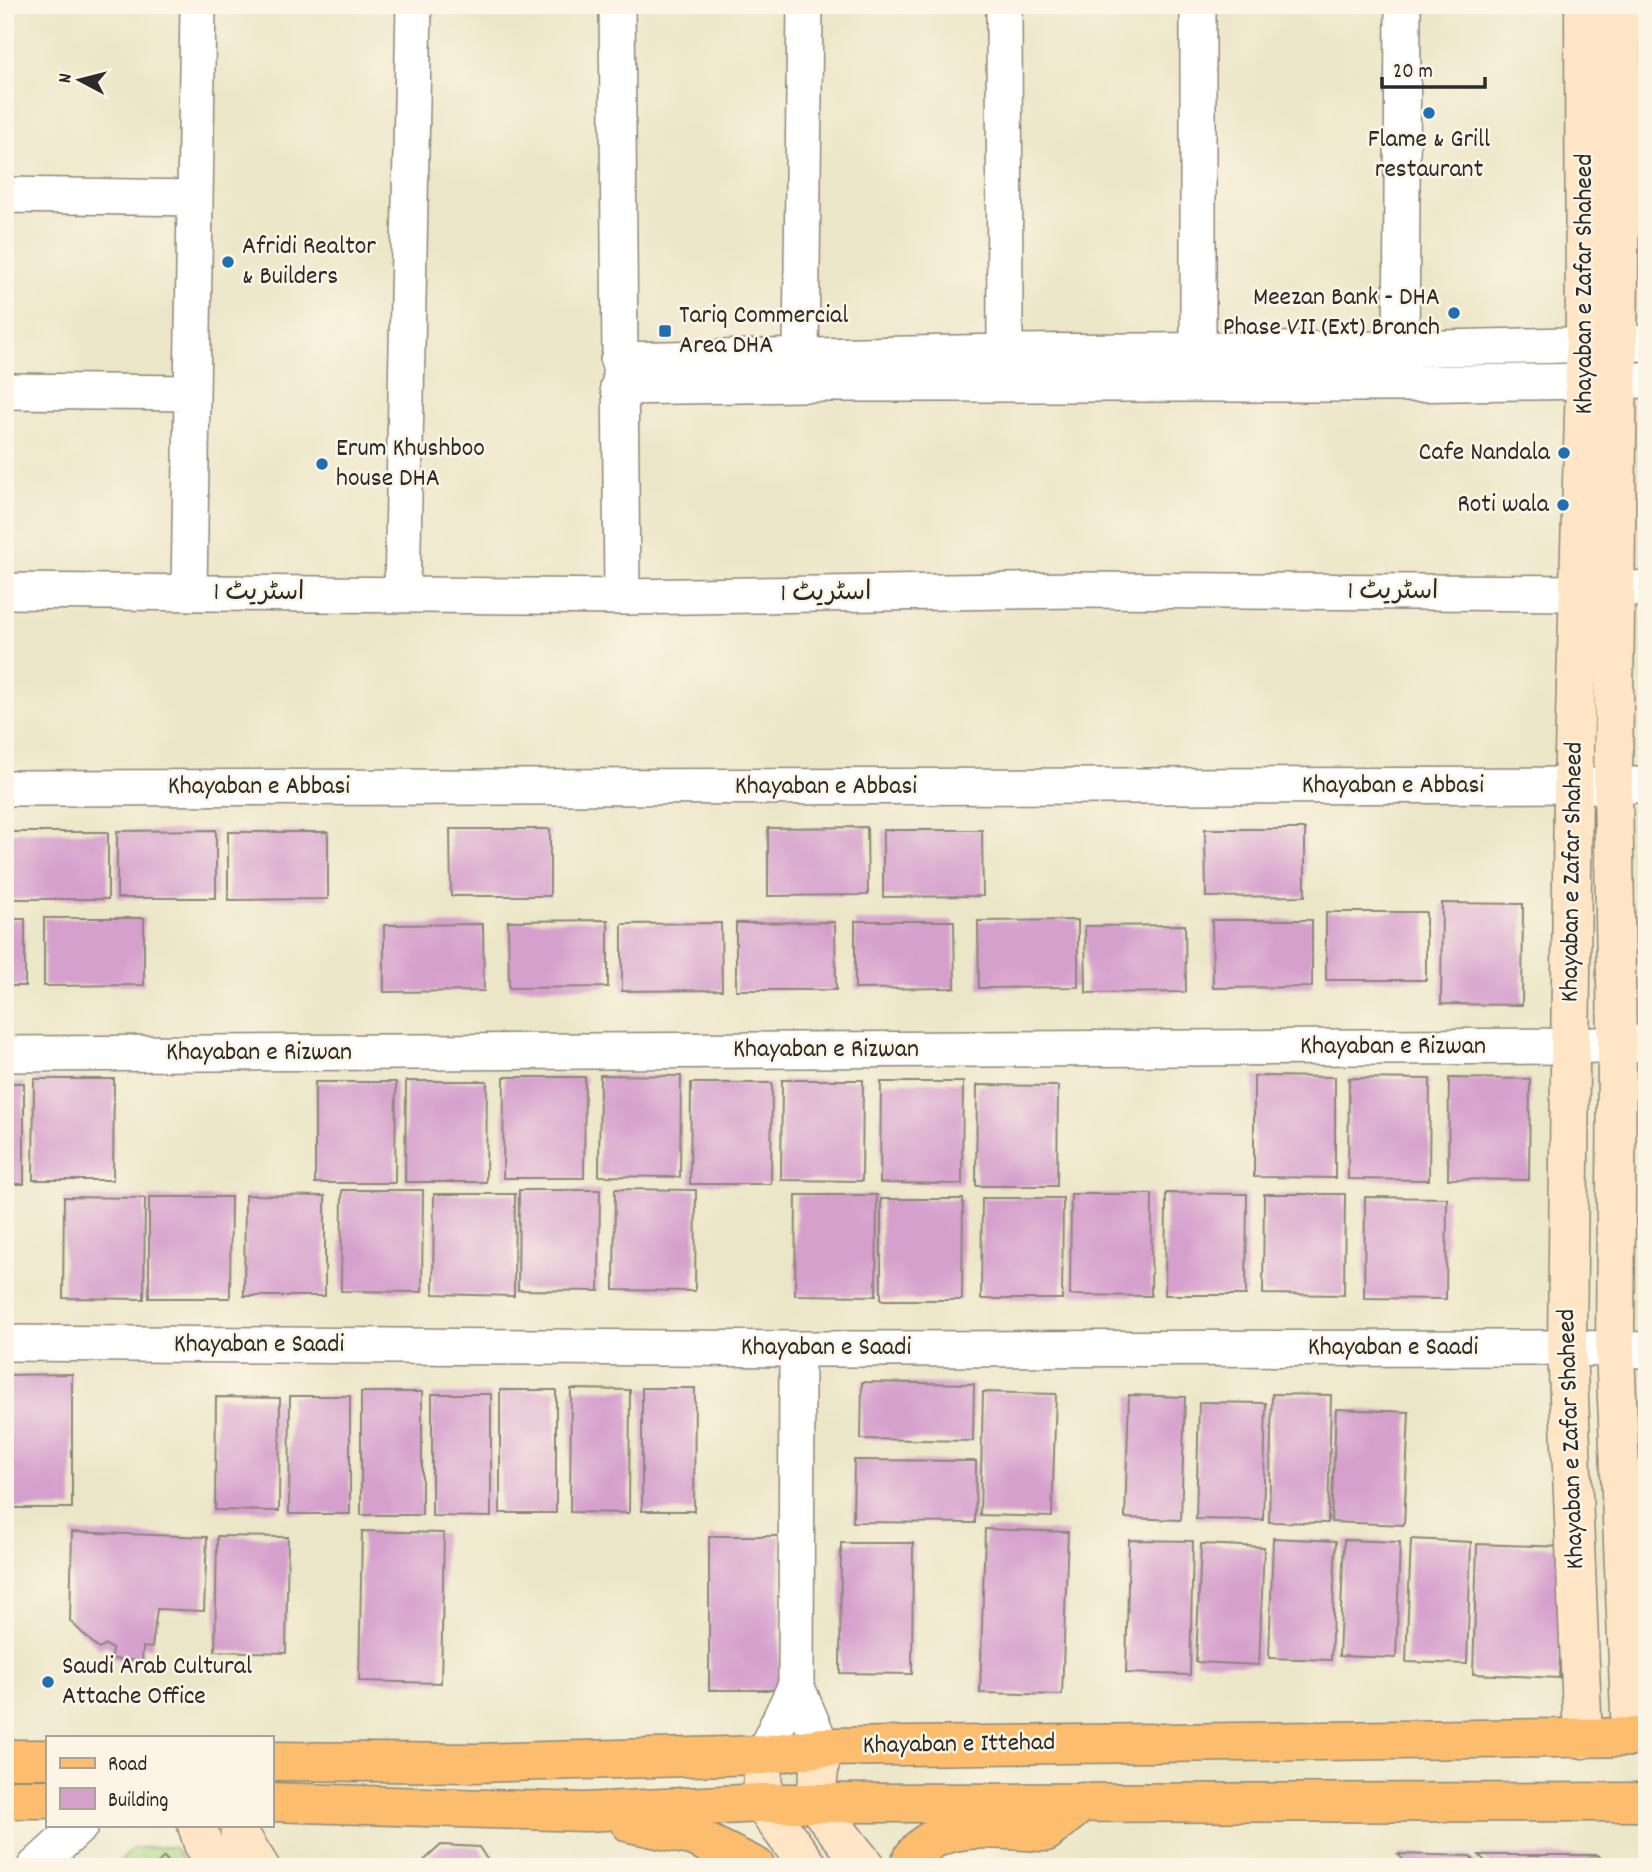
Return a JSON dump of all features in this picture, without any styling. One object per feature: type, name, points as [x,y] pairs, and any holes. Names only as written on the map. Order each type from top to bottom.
[{"type":"main road","name":"Khayaban e Ittehad","points":[[273,1761],[475,1763],[763,1755],[822,1747],[1639,1737]]},
{"type":"main road","points":[[5,1759],[46,1759]]},
{"type":"main road","points":[[5,1799],[46,1799]]},
{"type":"main road","points":[[273,1802],[584,1812],[762,1803],[1647,1802]]},
{"type":"main road","points":[[908,1867],[917,1850],[929,1839],[944,1833],[989,1830],[1045,1832],[1083,1802]]},
{"type":"main road","points":[[584,1812],[695,1837],[755,1866]]},
{"type":"street","points":[[189,593],[198,5]]},
{"type":"street","points":[[402,594],[414,5]]},
{"type":"street","points":[[617,5],[618,374],[622,597]]},
{"type":"street","points":[[801,356],[805,5]]},
{"type":"street","points":[[1004,5],[1005,352]]},
{"type":"street","points":[[1198,5],[1198,368]]},
{"type":"street","points":[[1401,384],[1402,5]]},
{"type":"street","name":"Khayaban e Zafar Shaheed","points":[[1583,1739],[1567,1348],[1573,774],[1607,601],[1617,362],[1584,5]]},
{"type":"street","points":[[1617,362],[1622,5]]},
{"type":"street","points":[[5,195],[195,198]]},
{"type":"street","points":[[618,374],[801,384],[1198,368],[1402,349],[1617,362]]},
{"type":"street","points":[[618,374],[801,356],[1005,352],[1401,384],[1617,362]]},
{"type":"street","points":[[5,391],[191,393]]},
{"type":"street","name":"اسٹریٹ 1","points":[[5,591],[622,597],[1076,590],[1607,601]]},
{"type":"street","points":[[1607,601],[1625,779],[1632,1043],[1631,1350],[1639,1737]]},
{"type":"street","name":"Khayaban e Abbasi","points":[[5,788],[1573,774],[1625,779]]},
{"type":"street","name":"Khayaban e Rizwan","points":[[5,1054],[1571,1046],[1632,1043]]},
{"type":"street","name":"Khayaban e Saadi","points":[[5,1343],[797,1349],[1631,1350]]},
{"type":"street","points":[[797,1349],[796,1685],[822,1747],[815,1803],[866,1867]]},
{"type":"street","points":[[796,1685],[763,1755],[762,1803],[809,1867]]},
{"type":"street","points":[[35,1867],[80,1826]]},
{"type":"street","points":[[197,1826],[203,1844],[219,1867]]},
{"type":"street","points":[[239,1826],[240,1835],[260,1867]]},
{"type":"green space","points":[[173,1847],[190,1867],[114,1867],[134,1848]]},
{"type":"building","points":[[867,827],[868,895],[768,896],[768,828]]},
{"type":"building","points":[[450,829],[550,829],[550,896],[451,896]]},
{"type":"building","points":[[1205,829],[1305,829],[1305,896],[1206,897]]},
{"type":"building","points":[[216,830],[216,898],[117,898],[117,831]]},
{"type":"building","points":[[883,830],[982,830],[983,896],[883,897]]},
{"type":"building","points":[[8,832],[108,832],[108,899],[9,899]]},
{"type":"building","points":[[228,832],[328,832],[328,899],[228,900]]},
{"type":"building","points":[[1442,903],[1523,904],[1522,1005],[1441,1004]]},
{"type":"building","points":[[1326,912],[1426,912],[1426,980],[1326,980]]},
{"type":"building","points":[[44,918],[144,918],[144,985],[44,986]]},
{"type":"building","points":[[5,919],[25,919],[25,986],[5,986]]},
{"type":"building","points":[[608,920],[608,987],[509,988],[508,921]]},
{"type":"building","points":[[1078,920],[1078,987],[979,988],[978,921]]},
{"type":"building","points":[[1212,920],[1312,920],[1312,987],[1213,988]]},
{"type":"building","points":[[855,921],[954,921],[955,988],[855,989]]},
{"type":"building","points":[[835,922],[836,990],[736,990],[736,923]]},
{"type":"building","points":[[721,923],[722,990],[622,991],[622,924]]},
{"type":"building","points":[[483,924],[484,991],[384,992],[384,925]]},
{"type":"building","points":[[1185,925],[1186,992],[1086,993],[1085,926]]},
{"type":"building","points":[[600,1075],[681,1076],[680,1177],[599,1176]]},
{"type":"building","points":[[1254,1076],[1335,1077],[1335,1178],[1254,1177]]},
{"type":"building","points":[[504,1077],[585,1077],[584,1178],[503,1178]]},
{"type":"building","points":[[1349,1078],[1430,1079],[1429,1180],[1348,1179]]},
{"type":"building","points":[[1449,1078],[1530,1079],[1529,1180],[1448,1179]]},
{"type":"building","points":[[34,1079],[114,1079],[113,1180],[33,1180]]},
{"type":"building","points":[[1644,1079],[1647,1079],[1647,1182],[1642,1182]]},
{"type":"building","points":[[782,1080],[863,1080],[862,1181],[781,1180]]},
{"type":"building","points":[[406,1081],[487,1081],[486,1182],[405,1182]]},
{"type":"building","points":[[315,1082],[396,1082],[395,1183],[315,1183]]},
{"type":"building","points":[[881,1082],[963,1082],[962,1184],[880,1183]]},
{"type":"building","points":[[5,1083],[24,1083],[24,1184],[5,1184]]},
{"type":"building","points":[[691,1083],[772,1083],[771,1184],[690,1184]]},
{"type":"building","points":[[977,1085],[1058,1086],[1057,1186],[976,1186]]},
{"type":"building","points":[[615,1189],[696,1190],[695,1291],[614,1290]]},
{"type":"building","points":[[342,1190],[423,1190],[422,1292],[341,1291]]},
{"type":"building","points":[[519,1190],[600,1190],[599,1291],[518,1290]]},
{"type":"building","points":[[1166,1193],[1247,1194],[1246,1295],[1165,1295]]},
{"type":"building","points":[[434,1194],[515,1194],[514,1296],[433,1294]]},
{"type":"building","points":[[1071,1194],[1152,1194],[1151,1296],[1070,1295]]},
{"type":"building","points":[[1264,1194],[1345,1194],[1344,1295],[1263,1294]]},
{"type":"building","points":[[245,1195],[325,1196],[325,1296],[244,1296]]},
{"type":"building","points":[[796,1195],[877,1195],[876,1296],[795,1295]]},
{"type":"building","points":[[64,1197],[145,1198],[144,1299],[63,1298]]},
{"type":"building","points":[[149,1197],[231,1197],[230,1298],[149,1298]]},
{"type":"building","points":[[1365,1197],[1447,1198],[1446,1299],[1364,1298]]},
{"type":"building","points":[[982,1198],[1063,1198],[1062,1299],[981,1299]]},
{"type":"building","points":[[881,1199],[963,1199],[962,1300],[881,1300]]},
{"type":"building","points":[[1644,1256],[1647,1256],[1647,1300],[1643,1300]]},
{"type":"building","points":[[72,1374],[72,1508],[5,1508],[5,1375]]},
{"type":"building","points":[[862,1382],[974,1384],[973,1441],[861,1439]]},
{"type":"building","points":[[642,1388],[695,1388],[694,1511],[642,1511]]},
{"type":"building","points":[[571,1389],[630,1390],[629,1513],[570,1512]]},
{"type":"building","points":[[500,1390],[556,1390],[556,1513],[500,1513]]},
{"type":"building","points":[[361,1392],[422,1392],[422,1515],[361,1515]]},
{"type":"building","points":[[983,1392],[1056,1394],[1052,1517],[980,1515]]},
{"type":"building","points":[[432,1394],[491,1394],[491,1517],[432,1516]]},
{"type":"building","points":[[1272,1394],[1331,1395],[1328,1523],[1269,1522]]},
{"type":"building","points":[[1129,1395],[1185,1397],[1181,1520],[1125,1518]]},
{"type":"building","points":[[290,1396],[350,1396],[350,1514],[289,1514]]},
{"type":"building","points":[[216,1397],[280,1398],[279,1511],[215,1510]]},
{"type":"building","points":[[1199,1402],[1266,1403],[1263,1520],[1196,1519]]},
{"type":"building","points":[[1336,1409],[1409,1412],[1404,1525],[1331,1522]]},
{"type":"building","points":[[854,1460],[976,1461],[975,1523],[853,1522]]},
{"type":"building","points":[[985,1529],[1068,1532],[1062,1695],[980,1693]]},
{"type":"building","points":[[362,1531],[444,1533],[441,1683],[359,1681]]},
{"type":"building","points":[[72,1532],[207,1537],[204,1611],[157,1609],[152,1648],[143,1647],[142,1661],[111,1659],[112,1649],[106,1645],[99,1649],[70,1621]]},
{"type":"building","points":[[217,1536],[288,1537],[286,1653],[215,1651]]},
{"type":"building","points":[[709,1536],[780,1536],[779,1690],[709,1690]]},
{"type":"building","points":[[1273,1538],[1336,1541],[1331,1660],[1269,1658]]},
{"type":"building","points":[[1411,1539],[1471,1542],[1467,1664],[1406,1662]]},
{"type":"building","points":[[1129,1540],[1193,1541],[1190,1675],[1126,1673]]},
{"type":"building","points":[[1344,1540],[1400,1542],[1396,1658],[1339,1656]]},
{"type":"building","points":[[841,1543],[913,1543],[912,1674],[840,1673]]},
{"type":"building","points":[[1201,1544],[1264,1547],[1259,1665],[1196,1662]]},
{"type":"building","points":[[1477,1544],[1564,1547],[1559,1678],[1473,1674]]},
{"type":"building","points":[[441,1845],[479,1847],[492,1867],[417,1867]]},
{"type":"building","points":[[1398,1854],[1470,1856],[1480,1867],[1410,1867]]},
{"type":"building","points":[[1479,1855],[1598,1855],[1609,1867],[1491,1867]]},
{"type":"building","points":[[164,1857],[173,1867],[154,1867]]},
{"type":"building","points":[[1117,1861],[1173,1865],[1173,1867],[1111,1867]]},
{"type":"building","points":[[1096,1862],[1091,1867],[1056,1867],[1056,1865]]},
{"type":"place","name":"Flame & Grill restaurant","points":[[1429,113]]},
{"type":"place","name":"Afridi Realtor & Builders","points":[[228,262]]},
{"type":"place","name":"Meezan Bank - DHA Phase VII (Ext) Branch","points":[[1454,313]]},
{"type":"place","name":"Tariq Commercial Area DHA","points":[[665,331]]},
{"type":"place","name":"Cafe Nandala","points":[[1564,453]]},
{"type":"place","name":"Erum Khushboo house DHA","points":[[322,464]]},
{"type":"place","name":"Roti wala","points":[[1563,505]]},
{"type":"place","name":"Saudi Arab Cultural Attache Office","points":[[48,1682]]}]
